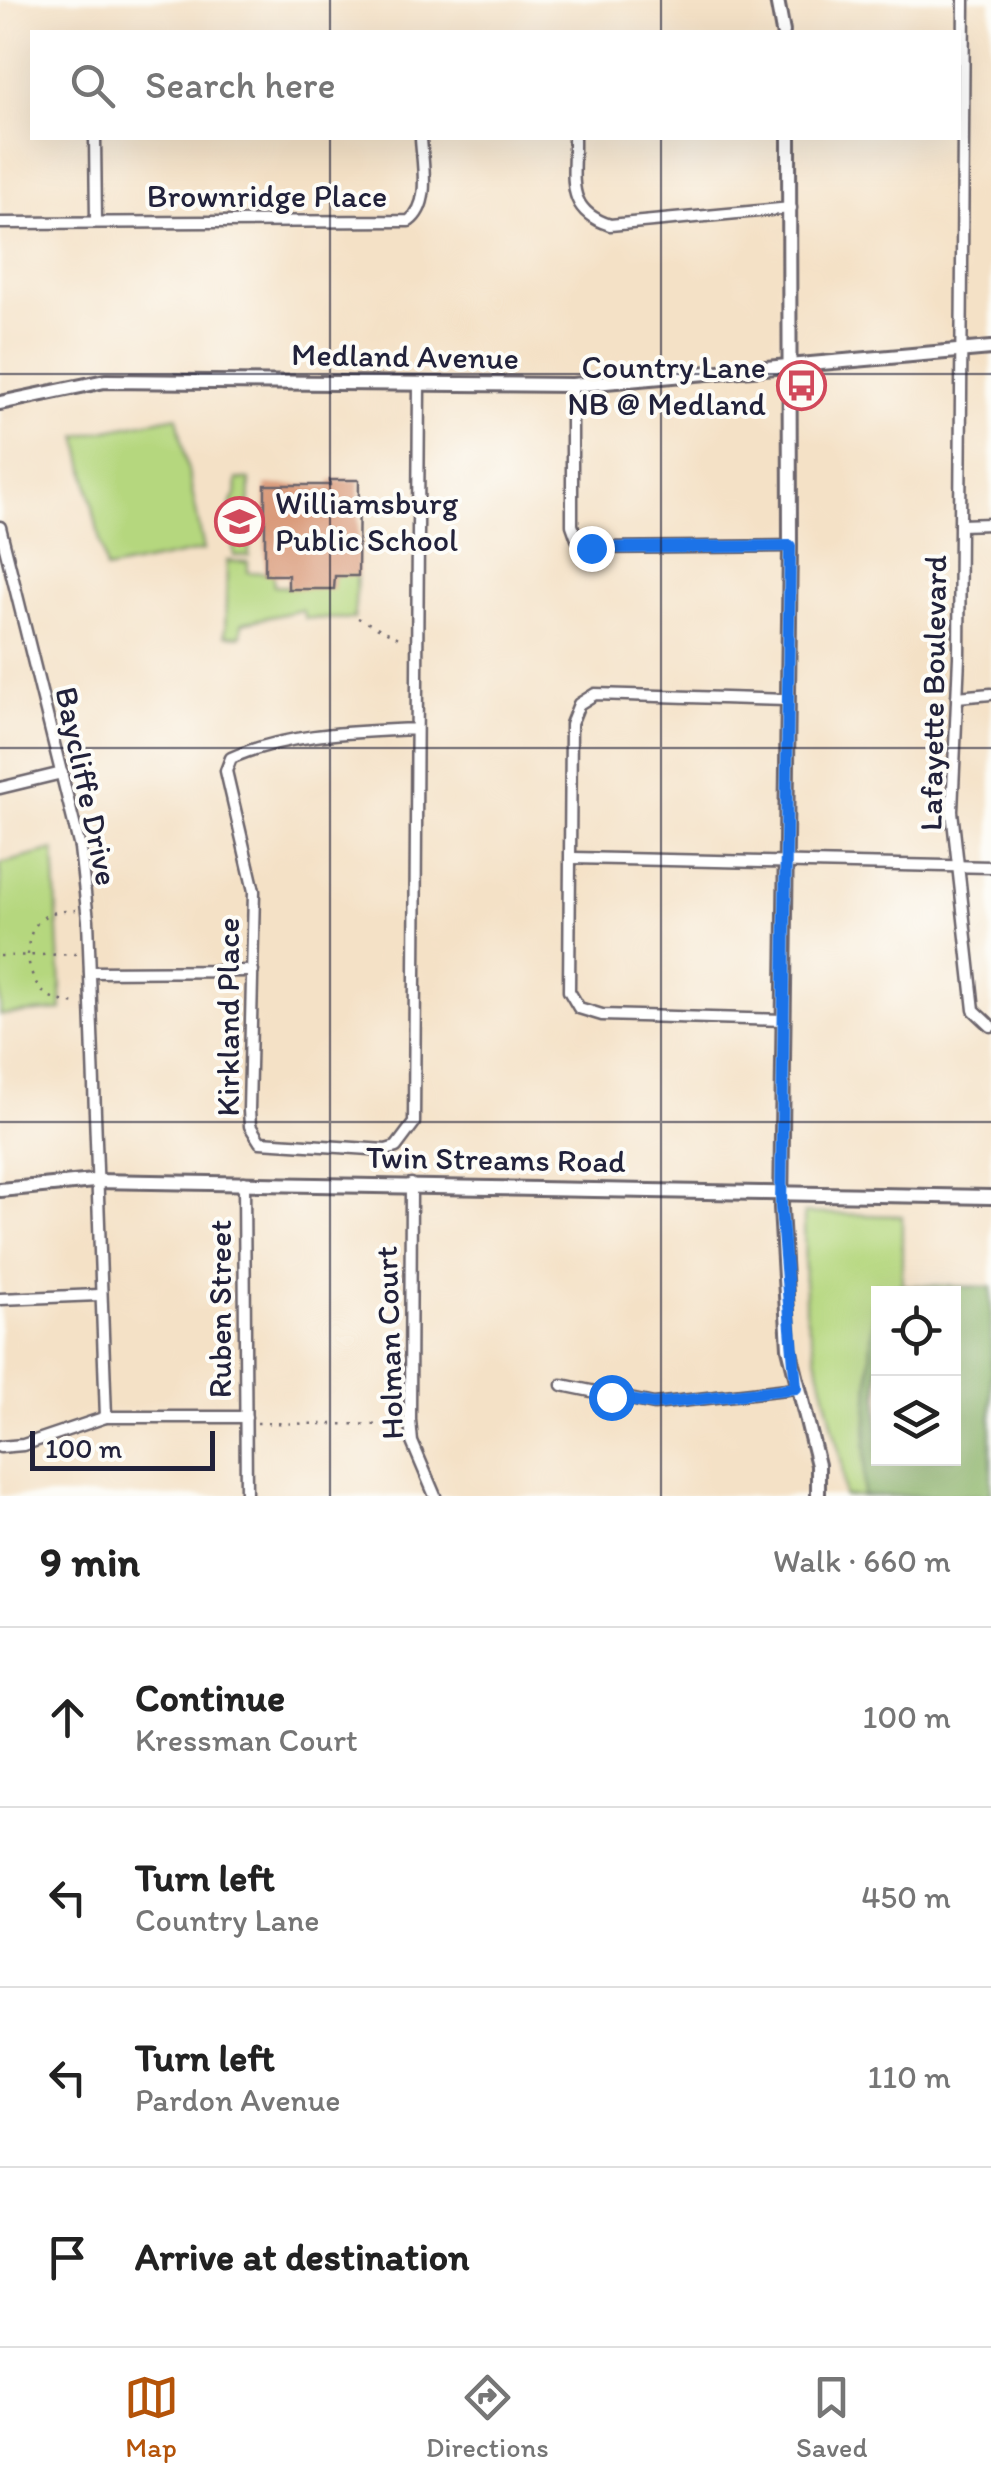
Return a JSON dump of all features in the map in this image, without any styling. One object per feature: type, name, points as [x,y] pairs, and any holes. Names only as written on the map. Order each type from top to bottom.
[{"type":"street","points":[[777,0],[784,30]]},
{"type":"street","name":"Lafayette Boulevard","points":[[964,0],[960,525],[952,811],[974,1010],[991,1026]]},
{"type":"street","points":[[95,140],[96,220]]},
{"type":"street","name":"Brownridge Place","points":[[0,223],[409,220],[420,213],[423,201],[421,140]]},
{"type":"street","points":[[574,140],[576,203],[588,218],[610,225],[790,208]]},
{"type":"street","points":[[789,140],[790,546],[782,1193],[796,1388],[818,1465],[818,1496]]},
{"type":"street","name":"Medland Avenue","points":[[0,403],[105,381],[572,385],[991,348]]},
{"type":"street","name":"Kirkland Place","points":[[415,729],[335,734],[248,750],[232,758],[226,772],[254,891],[248,1110],[254,1136],[273,1146],[396,1147],[410,1132],[416,1086],[419,384]]},
{"type":"street","points":[[572,385],[572,524],[576,539],[591,548],[790,546]]},
{"type":"street","points":[[960,525],[991,524]]},
{"type":"street","name":"Baycliffe Drive","points":[[0,526],[80,848],[90,954],[94,1181],[106,1417]]},
{"type":"street","points":[[784,1020],[602,1015],[579,1008],[569,991],[572,724],[579,704],[595,694],[786,700]]},
{"type":"street","points":[[957,697],[991,694]]},
{"type":"street","points":[[0,788],[62,774]]},
{"type":"street","points":[[573,858],[991,867]]},
{"type":"street","points":[[90,972],[253,971]]},
{"type":"street","name":"Twin Streams Road","points":[[0,1190],[94,1181],[244,1182],[991,1197]]},
{"type":"street","name":"Ruben Street","points":[[244,1182],[246,1496]]},
{"type":"street","name":"Holman Court","points":[[411,1184],[410,1425],[412,1442],[436,1496]]},
{"type":"street","points":[[0,1299],[99,1296]]},
{"type":"street","points":[[562,1385],[654,1404],[796,1388]]},
{"type":"street","points":[[0,1446],[23,1445],[106,1417],[246,1417]]},
{"type":"path","points":[[358,618],[399,638]]},
{"type":"path","points":[[87,908],[46,914],[32,929],[28,955],[33,976],[43,992],[55,1000],[91,1007]]},
{"type":"path","points":[[0,956],[90,954]]},
{"type":"path","points":[[246,1417],[256,1423],[410,1425]]},
{"type":"green space","points":[[177,416],[204,550],[106,570],[78,436]]},
{"type":"green space","points":[[237,479],[250,480],[249,556],[234,556],[230,505],[236,495]]},
{"type":"green space","points":[[227,561],[248,562],[248,572],[273,573],[274,586],[328,588],[329,573],[357,574],[354,619],[305,618],[302,610],[242,623],[241,636],[225,635]]},
{"type":"green space","points":[[54,850],[62,1010],[0,1015],[0,864]]},
{"type":"green space","points":[[804,1213],[902,1216],[902,1285],[946,1286],[871,1286],[871,1466],[961,1466],[961,1286],[991,1287],[991,1496],[844,1496],[842,1464],[805,1311]]},
{"type":"green space","points":[[961,1286],[991,1287],[991,1496],[863,1496],[871,1343],[871,1466],[961,1466]]},
{"type":"building","points":[[330,480],[359,480],[358,576],[335,576],[334,589],[288,589],[288,575],[265,575],[265,485],[330,485]]},
{"type":"place","name":"Country Lane NB @ Medland","points":[[801,385]]},
{"type":"place","name":"Williamsburg Public School","points":[[240,521]]},
{"type":"route","points":[[591,548],[790,546],[781,1208],[796,1388],[654,1404],[611,1397]]}]
